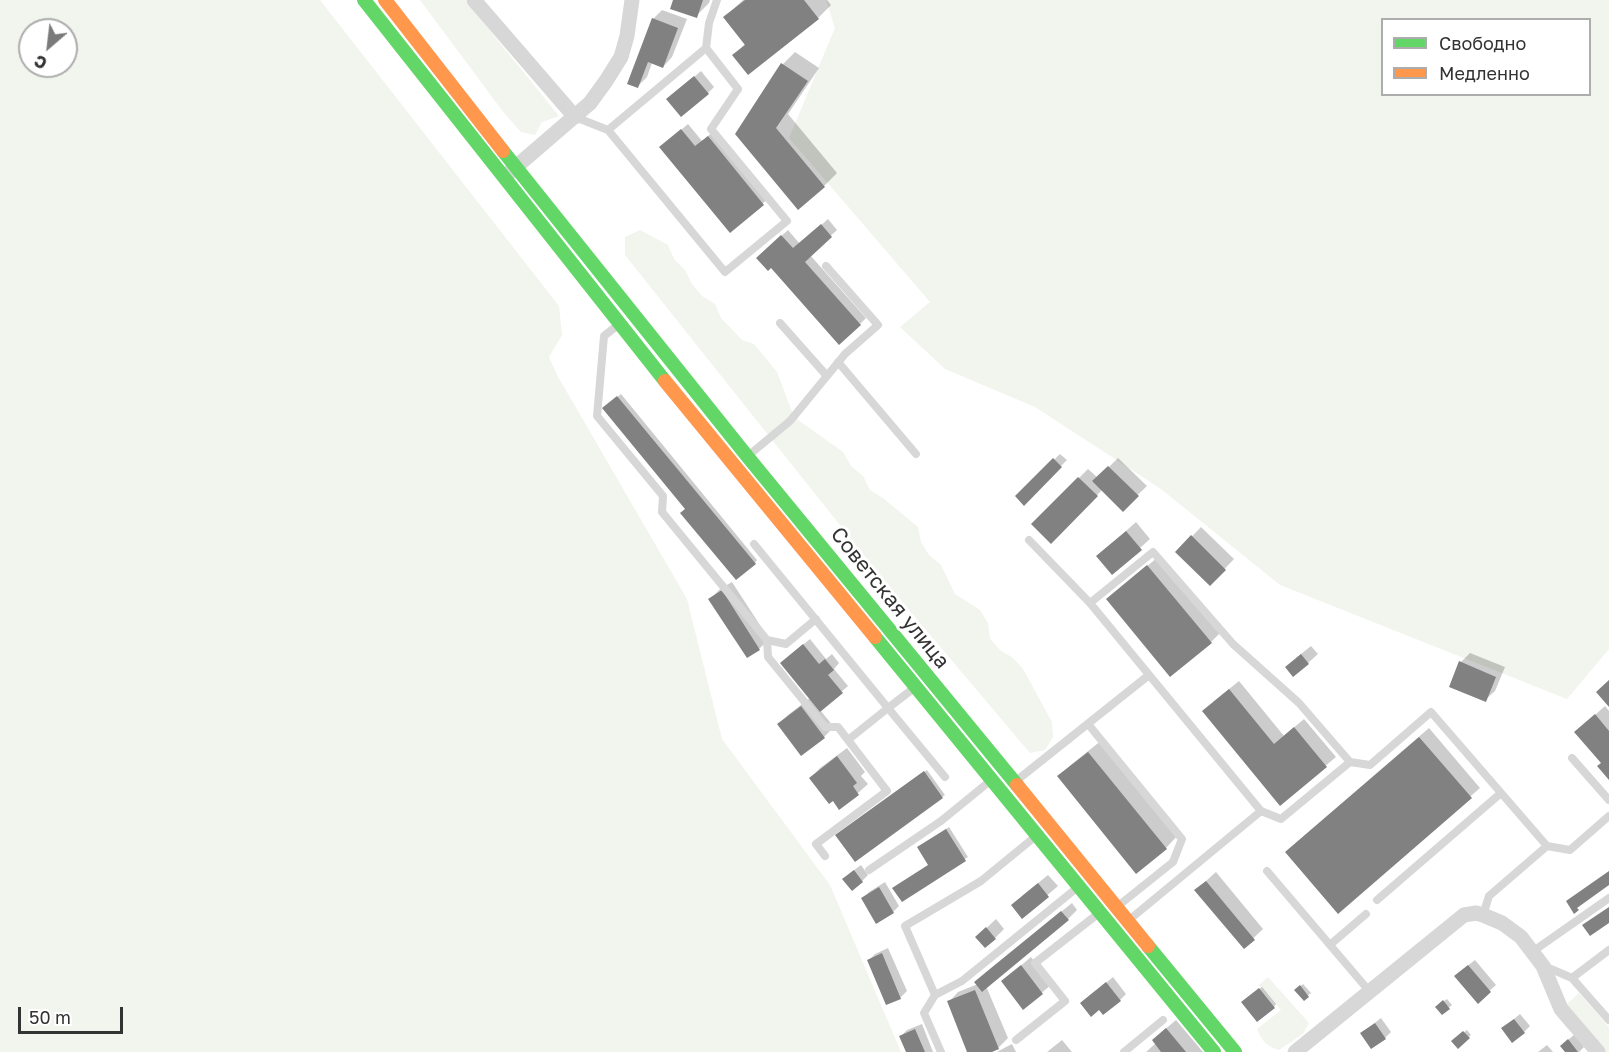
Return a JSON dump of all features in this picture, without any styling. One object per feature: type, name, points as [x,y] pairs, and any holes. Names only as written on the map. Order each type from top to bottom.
[{"type":"main road","name":"Советская улица","points":[[364,0],[619,324],[1214,1052]]},
{"type":"main road","name":"Советская улица","points":[[385,0],[747,456],[1235,1052]]},
{"type":"street","points":[[474,0],[575,117]]},
{"type":"street","points":[[503,177],[590,103],[621,57],[627,36],[632,0]]},
{"type":"street","points":[[1295,1052],[1464,915],[1476,913],[1502,922],[1521,937],[1543,966],[1561,1009],[1598,1052]]},
{"type":"lane","points":[[608,130],[706,48],[709,23],[717,0]]},
{"type":"lane","points":[[575,117],[608,130],[725,272],[787,221],[711,129],[738,89],[706,48]]},
{"type":"lane","points":[[747,456],[790,421],[845,354],[878,325],[826,266]]},
{"type":"lane","points":[[780,323],[827,376]]},
{"type":"lane","points":[[619,324],[604,336],[597,416],[663,496],[662,512],[767,640],[768,657],[825,727],[838,727],[886,791],[816,844],[825,856]]},
{"type":"lane","points":[[838,362],[916,454]]},
{"type":"lane","points":[[1029,540],[1090,603],[1261,811],[1281,819],[1350,762]]},
{"type":"lane","points":[[754,544],[945,777]]},
{"type":"lane","points":[[1090,603],[1154,552],[1233,644],[1299,703],[1350,762],[1370,765],[1431,712],[1547,846],[1570,850],[1609,816]]},
{"type":"lane","points":[[767,640],[786,644],[816,619]]},
{"type":"lane","points":[[1015,782],[1149,675]]},
{"type":"lane","points":[[848,740],[915,687]]},
{"type":"lane","points":[[1088,724],[1182,839],[1173,862],[1117,907]]},
{"type":"lane","points":[[1572,758],[1609,800]]},
{"type":"lane","points":[[869,870],[941,821],[992,780]]},
{"type":"lane","points":[[1377,900],[1501,793]]},
{"type":"lane","points":[[1128,921],[1261,811]]},
{"type":"lane","points":[[934,995],[905,926],[981,881],[1037,835]]},
{"type":"lane","points":[[1483,915],[1489,896],[1547,846]]},
{"type":"lane","points":[[1267,871],[1370,992]]},
{"type":"lane","points":[[941,1052],[924,1013],[934,995],[962,981],[1079,886]]},
{"type":"lane","points":[[1532,952],[1609,897]]},
{"type":"lane","points":[[1016,1040],[1065,1001],[1035,963],[1100,912]]},
{"type":"lane","points":[[1331,944],[1366,914]]},
{"type":"lane","points":[[1572,978],[1609,950]]},
{"type":"lane","points":[[1543,966],[1572,978],[1609,1020]]},
{"type":"lane","points":[[1124,1052],[1163,1020]]},
{"type":"shaded area","points":[[0,0],[320,0],[559,306],[562,335],[549,357],[557,375],[687,599],[722,739],[830,885],[901,1052],[0,1052]]},
{"type":"shaded area","points":[[420,0],[465,0],[559,116],[542,122],[535,135],[521,132],[504,113]]},
{"type":"shaded area","points":[[826,0],[1609,0],[1609,649],[1567,699],[1280,585],[1161,489],[1035,407],[945,369],[900,327],[930,302],[789,138],[835,28]]},
{"type":"shaded area","points":[[640,230],[668,245],[674,259],[685,270],[692,284],[702,296],[715,304],[721,318],[742,340],[754,344],[777,372],[794,417],[843,452],[851,466],[863,476],[870,490],[918,527],[921,542],[929,555],[941,565],[955,594],[980,610],[988,623],[990,639],[1023,669],[1052,722],[1053,737],[1045,750],[1030,753],[882,578],[625,255],[625,237]]},
{"type":"shaded area","points":[[1268,977],[1309,1023],[1303,1034],[1279,1050],[1265,1042],[1257,1029],[1281,1010],[1259,985]]},
{"type":"shaded area","points":[[1579,993],[1609,1027],[1609,1052],[1603,1052],[1564,1007]]},
{"type":"building","points":[[673,0],[703,0],[697,18],[670,9]]},
{"type":"building","points":[[745,0],[804,0],[819,19],[748,75],[732,55],[745,45],[723,17]]},
{"type":"building","points":[[652,18],[678,28],[663,68],[648,62],[638,88],[627,84]]},
{"type":"building","points":[[781,63],[808,81],[776,128],[825,187],[798,210],[735,134]]},
{"type":"building","points":[[694,76],[709,94],[681,117],[666,99]]},
{"type":"building","points":[[681,129],[695,146],[708,136],[764,205],[730,233],[659,147]]},
{"type":"building","points":[[821,224],[832,237],[805,262],[861,325],[839,345],[771,268],[768,271],[756,258],[781,235],[793,248]]},
{"type":"building","points":[[617,396],[756,564],[736,580],[680,513],[685,509],[602,408]]},
{"type":"building","points":[[1053,458],[1062,467],[1024,506],[1015,496]]},
{"type":"building","points":[[1108,466],[1139,496],[1123,512],[1092,481]]},
{"type":"building","points":[[1078,477],[1098,496],[1051,544],[1031,524]]},
{"type":"building","points":[[1126,531],[1142,550],[1112,575],[1096,556]]},
{"type":"building","points":[[1191,535],[1226,570],[1210,586],[1175,552]]},
{"type":"building","points":[[1147,565],[1212,643],[1170,677],[1106,599]]},
{"type":"building","points":[[722,590],[760,650],[747,658],[708,599]]},
{"type":"building","points":[[803,644],[819,664],[825,659],[834,670],[828,675],[843,693],[820,712],[780,663]]},
{"type":"building","points":[[1301,654],[1309,664],[1293,677],[1285,667]]},
{"type":"building","points":[[1459,661],[1496,677],[1486,702],[1449,687]]},
{"type":"building","points":[[1609,680],[1609,707],[1596,692]]},
{"type":"building","points":[[1229,689],[1274,744],[1294,727],[1327,767],[1280,806],[1202,711]]},
{"type":"building","points":[[801,706],[825,738],[801,756],[777,724]]},
{"type":"building","points":[[1595,714],[1609,731],[1609,780],[1597,766],[1601,763],[1574,732]]},
{"type":"building","points":[[1419,737],[1472,798],[1338,914],[1285,852]]},
{"type":"building","points":[[1088,752],[1167,849],[1136,874],[1057,776]]},
{"type":"building","points":[[837,756],[857,783],[853,786],[859,795],[839,810],[833,801],[829,804],[809,778]]},
{"type":"building","points":[[924,771],[943,798],[855,862],[835,835]]},
{"type":"building","points":[[946,829],[966,861],[902,902],[892,888],[928,865],[917,847]]},
{"type":"building","points":[[854,870],[863,882],[852,891],[842,879]]},
{"type":"building","points":[[1609,871],[1609,885],[1577,908],[1579,910],[1574,914],[1566,901]]},
{"type":"building","points":[[1206,881],[1255,940],[1244,949],[1194,890]]},
{"type":"building","points":[[1038,883],[1049,897],[1022,919],[1011,905]]},
{"type":"building","points":[[879,887],[894,913],[876,924],[861,898]]},
{"type":"building","points":[[1609,907],[1609,923],[1590,936],[1582,925]]},
{"type":"building","points":[[1061,911],[1069,920],[982,992],[974,982]]},
{"type":"building","points":[[986,927],[996,939],[985,948],[975,937]]},
{"type":"building","points":[[882,953],[901,999],[886,1005],[867,960]]},
{"type":"building","points":[[1021,965],[1043,994],[1023,1010],[1001,981]]},
{"type":"building","points":[[1468,965],[1491,992],[1478,1004],[1454,976]]},
{"type":"building","points":[[1106,982],[1121,1001],[1103,1015],[1099,1010],[1091,1017],[1080,1003]]},
{"type":"building","points":[[1300,985],[1309,997],[1304,1001],[1294,990]]},
{"type":"building","points":[[1259,988],[1275,1008],[1257,1022],[1241,1002]]},
{"type":"building","points":[[975,990],[999,1049],[992,1052],[967,1052],[947,1001]]},
{"type":"building","points":[[1443,1000],[1450,1009],[1442,1015],[1435,1007]]},
{"type":"building","points":[[1514,1019],[1525,1033],[1512,1043],[1501,1028]]},
{"type":"building","points":[[1375,1023],[1386,1039],[1371,1049],[1360,1033]]},
{"type":"building","points":[[1166,1028],[1186,1052],[1161,1052],[1152,1040]]},
{"type":"building","points":[[915,1029],[925,1052],[906,1052],[899,1036]]},
{"type":"building","points":[[1463,1031],[1470,1038],[1458,1049],[1451,1041]]},
{"type":"building","points":[[1568,1039],[1578,1052],[1565,1052],[1560,1046]]},
{"type":"traffic: fast","points":[[364,0],[665,381]]},
{"type":"traffic: fast","points":[[503,151],[747,456],[1017,785]]},
{"type":"traffic: fast","points":[[875,637],[1214,1052]]},
{"type":"traffic: fast","points":[[1148,946],[1235,1052]]},
{"type":"traffic: slow","points":[[385,0],[503,151]]},
{"type":"traffic: slow","points":[[665,381],[875,637]]},
{"type":"traffic: slow","points":[[1017,785],[1148,946]]}]
